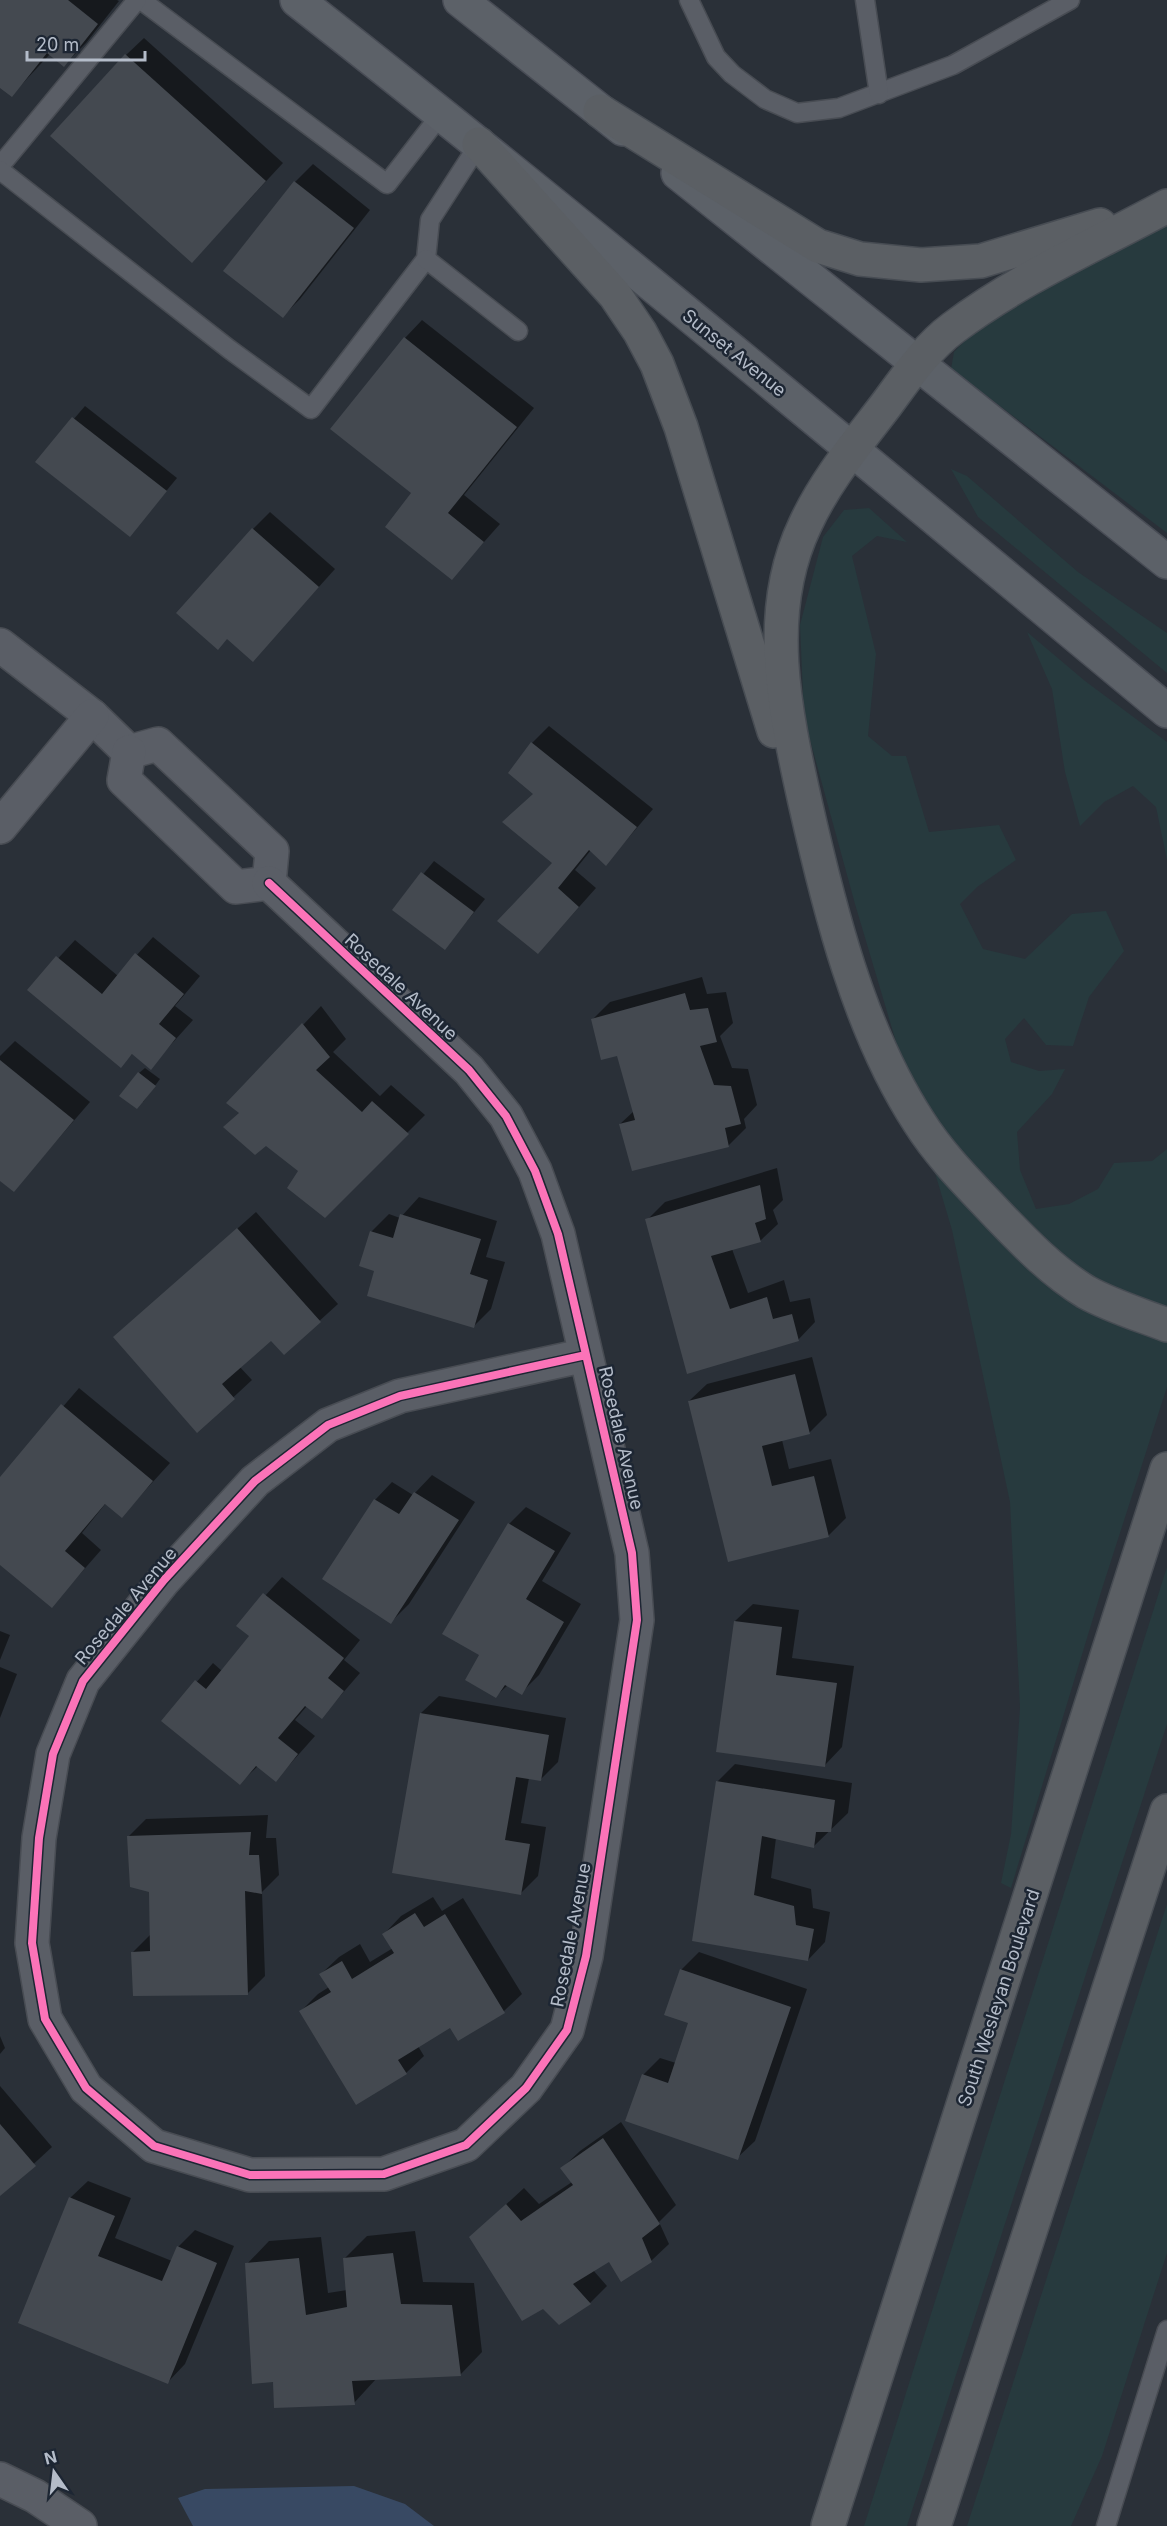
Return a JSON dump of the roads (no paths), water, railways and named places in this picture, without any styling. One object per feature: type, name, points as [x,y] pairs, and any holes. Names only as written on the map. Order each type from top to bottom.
[{"type":"highway","points":[[600,111],[818,246],[860,260],[921,265],[981,261],[1167,204]]},
{"type":"highway","points":[[479,144],[615,295],[640,332],[657,364],[681,427],[827,898],[865,1007],[899,1089],[921,1125],[956,1171],[1024,1242],[1060,1274],[1089,1294],[1167,1325]]},
{"type":"highway","points":[[827,898],[795,756],[785,698],[780,641],[788,578],[804,527],[824,490],[853,448],[918,363],[951,329],[1021,284],[1167,204]]},
{"type":"highway","name":"South Wesleyan Boulevard","points":[[828,2526],[1167,1469]]},
{"type":"highway","points":[[934,2526],[1167,1811]]},
{"type":"main road","name":"Sunset Avenue","points":[[297,0],[441,113],[853,448],[1167,711]]},
{"type":"main road","points":[[460,0],[1167,562]]},
{"type":"street","points":[[0,645],[92,716],[129,752]]},
{"type":"street","points":[[0,826],[92,716]]},
{"type":"street","points":[[158,744],[272,851],[269,883],[236,887],[124,780],[129,752],[158,744]]},
{"type":"street","name":"Rosedale Avenue","points":[[269,883],[469,1070],[506,1116],[535,1171],[558,1234],[632,1553],[637,1620],[586,1956],[567,2030],[526,2088],[466,2145],[384,2174],[250,2175],[154,2146],[86,2088],[45,2019],[32,1943],[39,1838],[53,1754],[83,1681],[164,1580],[255,1481],[328,1425],[400,1396],[586,1355]]},
{"type":"street","points":[[0,2479],[35,2496],[80,2526]]},
{"type":"lane","points":[[441,113],[387,184],[139,0],[0,168],[229,349],[311,409],[426,259],[430,220],[479,144]]},
{"type":"lane","points":[[689,0],[716,57],[732,74],[765,99],[796,113],[839,108],[953,65],[1070,0]]},
{"type":"lane","points":[[865,0],[879,94]]},
{"type":"lane","points":[[426,259],[518,331]]},
{"type":"lane","points":[[1106,2526],[1167,2330]]},
{"type":"water","points":[[354,2486],[405,2504],[434,2526],[193,2526],[178,2498],[205,2489]]}]
